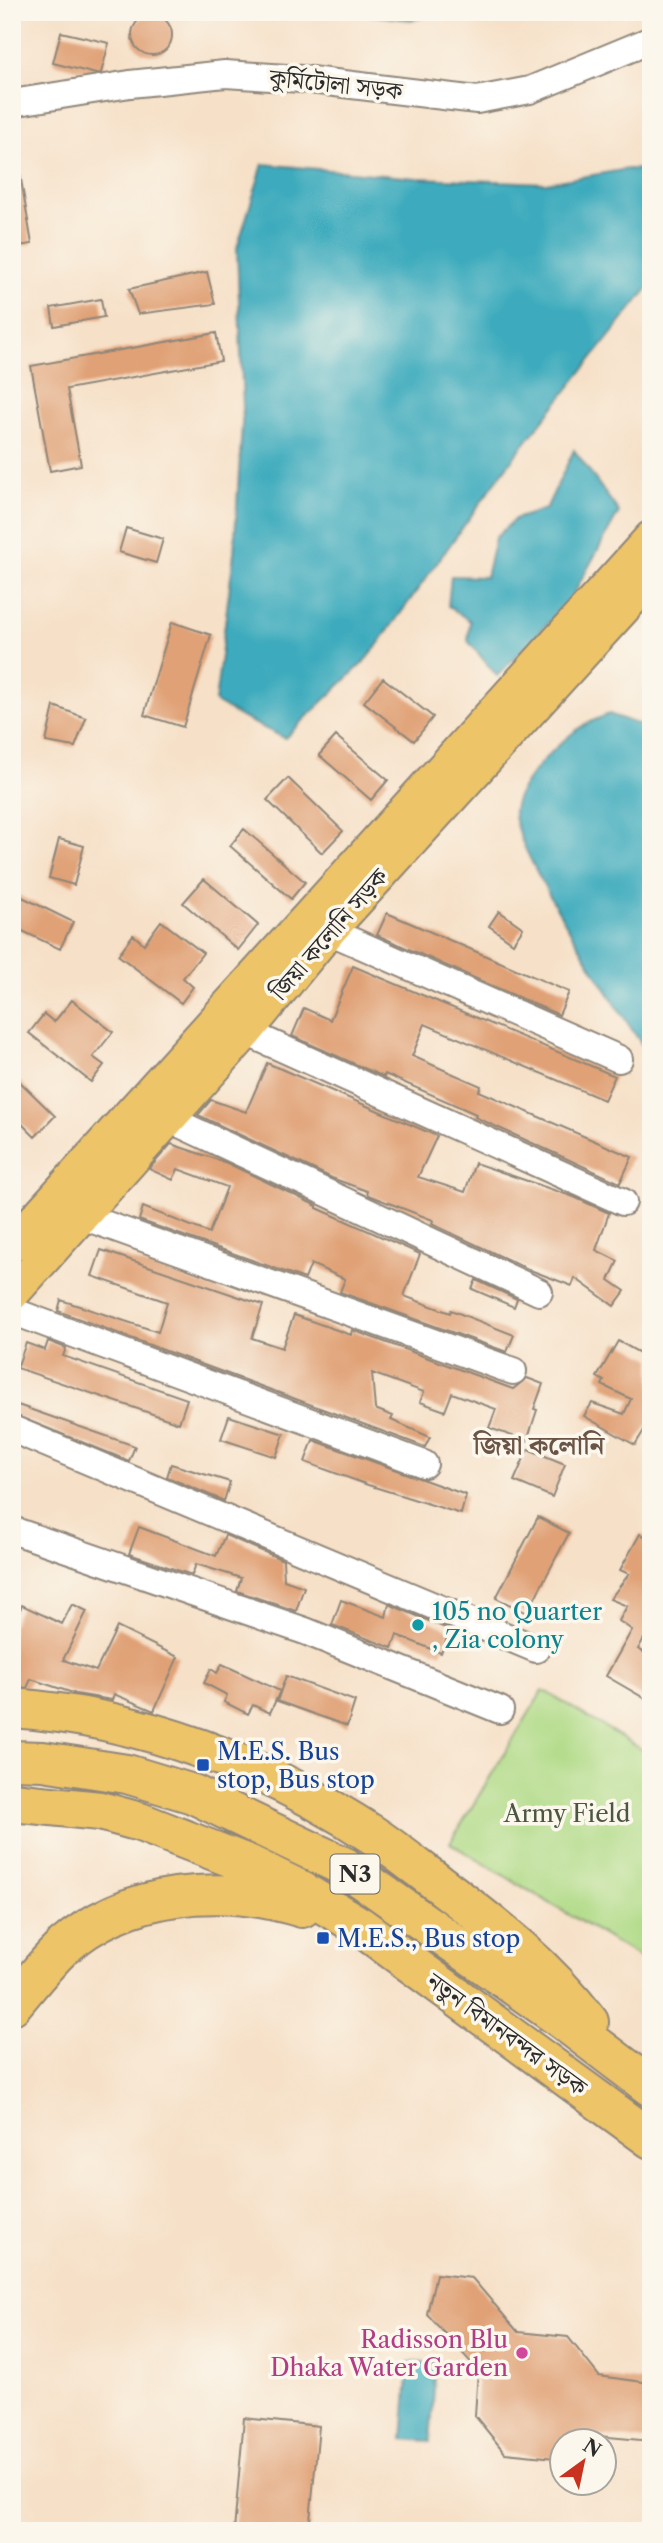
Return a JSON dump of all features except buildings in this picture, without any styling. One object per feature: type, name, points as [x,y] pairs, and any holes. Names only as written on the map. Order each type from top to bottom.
[{"type":"highway","points":[[12,1708],[54,1711],[112,1722],[211,1752],[309,1797],[374,1836],[492,1923],[533,1958],[565,1991],[611,2055]]},
{"type":"highway","name":"নতুন বিমানবন্দর সড়ক","points":[[12,1760],[43,1761],[127,1774],[193,1794],[345,1867],[611,2055],[651,2087]]},
{"type":"highway","name":"নতুন বিমানবন্দর সড়ক","points":[[12,1802],[100,1811],[140,1822],[250,1865],[295,1887],[360,1927],[651,2139]]},
{"type":"highway","points":[[12,2005],[63,1948],[91,1926],[161,1899],[184,1895],[236,1894],[264,1897],[360,1927]]},
{"type":"main road","name":"জিয়া কলোনি সড়ক","points":[[12,1245],[651,538]]},
{"type":"main road","name":"জিয়া কলোনি সড়ক","points":[[12,1294],[246,1032],[329,931],[651,578]]},
{"type":"street","name":"কুর্মিটোলা সড়ক","points":[[12,103],[130,84],[225,74],[302,79],[477,100],[530,90],[651,40]]},
{"type":"street","points":[[329,931],[619,1059]]},
{"type":"street","points":[[246,1032],[623,1202]]},
{"type":"street","points":[[169,1119],[538,1292]]},
{"type":"street","points":[[82,1216],[513,1371]]},
{"type":"street","points":[[12,1311],[424,1464]]},
{"type":"street","points":[[12,1429],[536,1649]]},
{"type":"street","points":[[12,1530],[305,1631],[500,1710]]},
{"type":"green space","name":"Army Field","points":[[543,1690],[651,1755],[651,1964],[450,1843]]},
{"type":"water","points":[[340,12],[441,12],[413,20]]},
{"type":"water","points":[[263,164],[417,178],[546,183],[628,169],[651,170],[651,284],[510,462],[368,658],[285,738],[215,702],[234,553],[243,408],[237,248]]},
{"type":"water","points":[[574,450],[619,512],[569,602],[497,676],[468,641],[470,621],[448,606],[451,576],[486,577],[495,538],[515,519],[546,509]]},
{"type":"water","points":[[609,714],[651,729],[651,1058],[595,972],[549,894],[517,829],[514,810],[522,788],[548,756],[579,728]]},
{"type":"water","points":[[409,2362],[436,2364],[430,2441],[403,2439]]},
{"type":"place","name":"105 no Quarter , Zia colony","points":[[418,1625]]},
{"type":"place","name":"M.E.S. Bus stop, Bus stop","points":[[203,1765]]},
{"type":"place","name":"M.E.S., Bus stop","points":[[323,1938]]},
{"type":"place","name":"Radisson Blu Dhaka Water Garden","points":[[522,2353]]},
{"type":"district","name":"জিয়া কলোনি","points":[[539,1445]]}]
